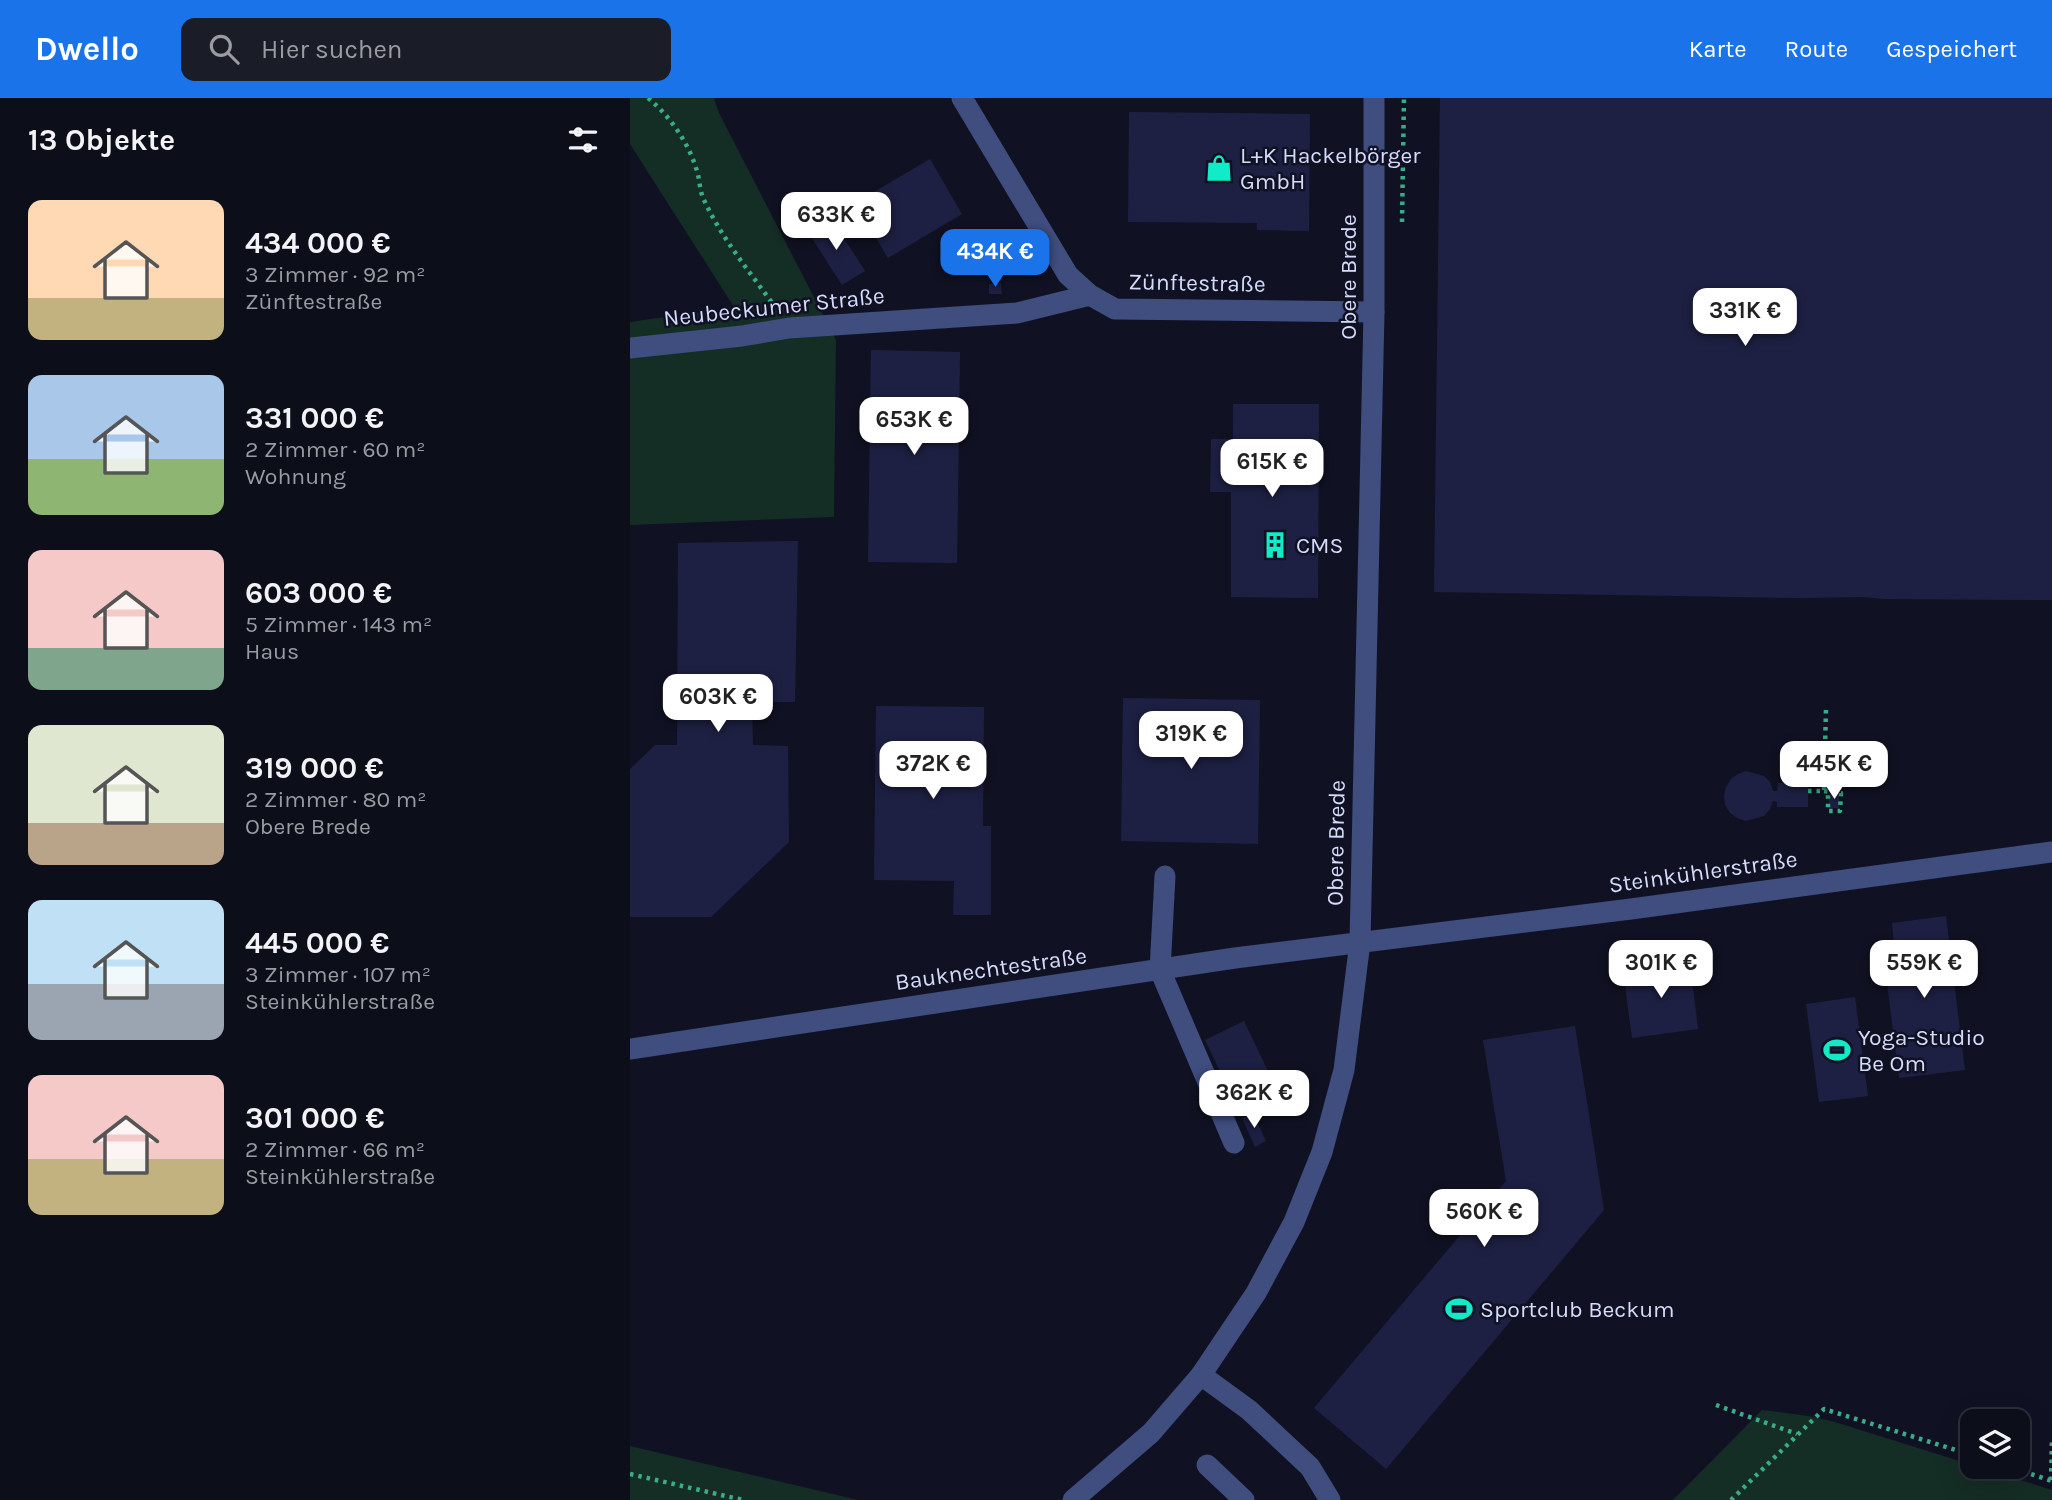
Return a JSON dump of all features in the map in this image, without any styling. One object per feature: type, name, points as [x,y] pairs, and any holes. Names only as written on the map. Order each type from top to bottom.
[{"type":"street","name":"Zünftestraße","points":[[962,98],[1068,275],[1090,295],[1115,309],[1374,312]]},
{"type":"street","name":"Obere Brede","points":[[1073,1500],[1151,1433],[1201,1375],[1256,1293],[1294,1222],[1322,1152],[1344,1070],[1360,942],[1374,312],[1374,98]]},
{"type":"street","name":"Neubeckumer Straße","points":[[630,348],[789,328],[1017,313],[1090,295]]},
{"type":"street","name":"Steinkühlerstraße","points":[[1360,942],[2052,852],[2052,862]]},
{"type":"street","points":[[1165,876],[1160,970],[1234,1143]]},
{"type":"street","name":"Bauknechtestraße","points":[[630,1049],[1235,958],[1360,942]]},
{"type":"street","points":[[1201,1375],[1248,1410],[1310,1467],[1330,1500]]},
{"type":"street","points":[[1207,1465],[1244,1500]]},
{"type":"path","points":[[649,98],[662,109],[682,139],[696,168],[702,198],[734,252],[789,328]]},
{"type":"path","points":[[1808,791],[1826,791],[1841,793],[1840,811],[1828,811],[1826,791],[1826,708]]},
{"type":"path","points":[[1716,1405],[1798,1434]]},
{"type":"path","points":[[1731,1500],[1824,1409],[1960,1451]]},
{"type":"path","points":[[2030,1473],[2052,1480],[2052,1439]]},
{"type":"path","points":[[630,1474],[743,1500]]},
{"type":"green space","points":[[630,98],[714,98],[719,113],[836,340],[834,517],[630,525],[630,322],[734,307],[630,144]]},
{"type":"green space","points":[[1762,1410],[1835,1422],[1960,1461],[1960,1479],[2017,1479],[2052,1490],[2052,1500],[1673,1500]]},
{"type":"green space","points":[[630,1446],[858,1500],[630,1500]]},
{"type":"building","points":[[1440,98],[2052,98],[2052,600],[1434,592]]},
{"type":"building","name":"L+K Hackelbörger GmbH","points":[[1129,112],[1310,114],[1309,231],[1257,230],[1257,223],[1128,222]]},
{"type":"building","points":[[930,159],[962,214],[888,258],[855,203]]},
{"type":"building","points":[[831,218],[865,271],[842,285],[808,232]]},
{"type":"building","points":[[1001,283],[1002,294],[989,294],[989,284]]},
{"type":"building","points":[[871,350],[960,352],[957,563],[868,562]]},
{"type":"building","name":"CMS","points":[[1233,404],[1319,404],[1318,598],[1231,597],[1231,492],[1210,492],[1211,439],[1233,439]]},
{"type":"building","points":[[798,541],[795,702],[752,702],[753,745],[788,746],[789,842],[711,917],[630,917],[630,769],[655,745],[677,745],[678,543]]},
{"type":"building","points":[[1123,698],[1260,700],[1258,844],[1121,841]]},
{"type":"building","points":[[876,706],[984,707],[983,826],[991,826],[991,915],[953,915],[954,881],[874,880]]},
{"type":"building","points":[[1746,771],[1764,776],[1773,791],[1777,791],[1778,783],[1808,783],[1808,807],[1777,807],[1777,802],[1773,801],[1764,816],[1746,821],[1737,818],[1725,805],[1724,796],[1731,779]]},
{"type":"building","points":[[1829,794],[1839,795],[1839,808],[1829,808]]},
{"type":"building","points":[[1946,916],[1965,1070],[1899,1078],[1885,967],[1896,967],[1892,923]]},
{"type":"building","points":[[1690,963],[1698,1029],[1632,1038],[1623,971]]},
{"type":"building","name":"Yoga-Studio Be Om","points":[[1855,997],[1868,1096],[1819,1102],[1806,1004]]},
{"type":"building","points":[[1244,1021],[1278,1092],[1239,1111],[1205,1040]]},
{"type":"building","name":"Sportclub Beckum","points":[[1575,1026],[1604,1210],[1386,1469],[1314,1408],[1506,1181],[1483,1040]]},
{"type":"building","points":[[1253,1113],[1266,1141],[1255,1147],[1242,1118]]},
{"type":"place","name":"L+K Hackelbörger GmbH","points":[[1219,168]]},
{"type":"place","name":"CMS","points":[[1275,545]]},
{"type":"place","name":"Yoga-Studio Be Om","points":[[1837,1050]]},
{"type":"place","name":"Sportclub Beckum","points":[[1459,1309]]}]
